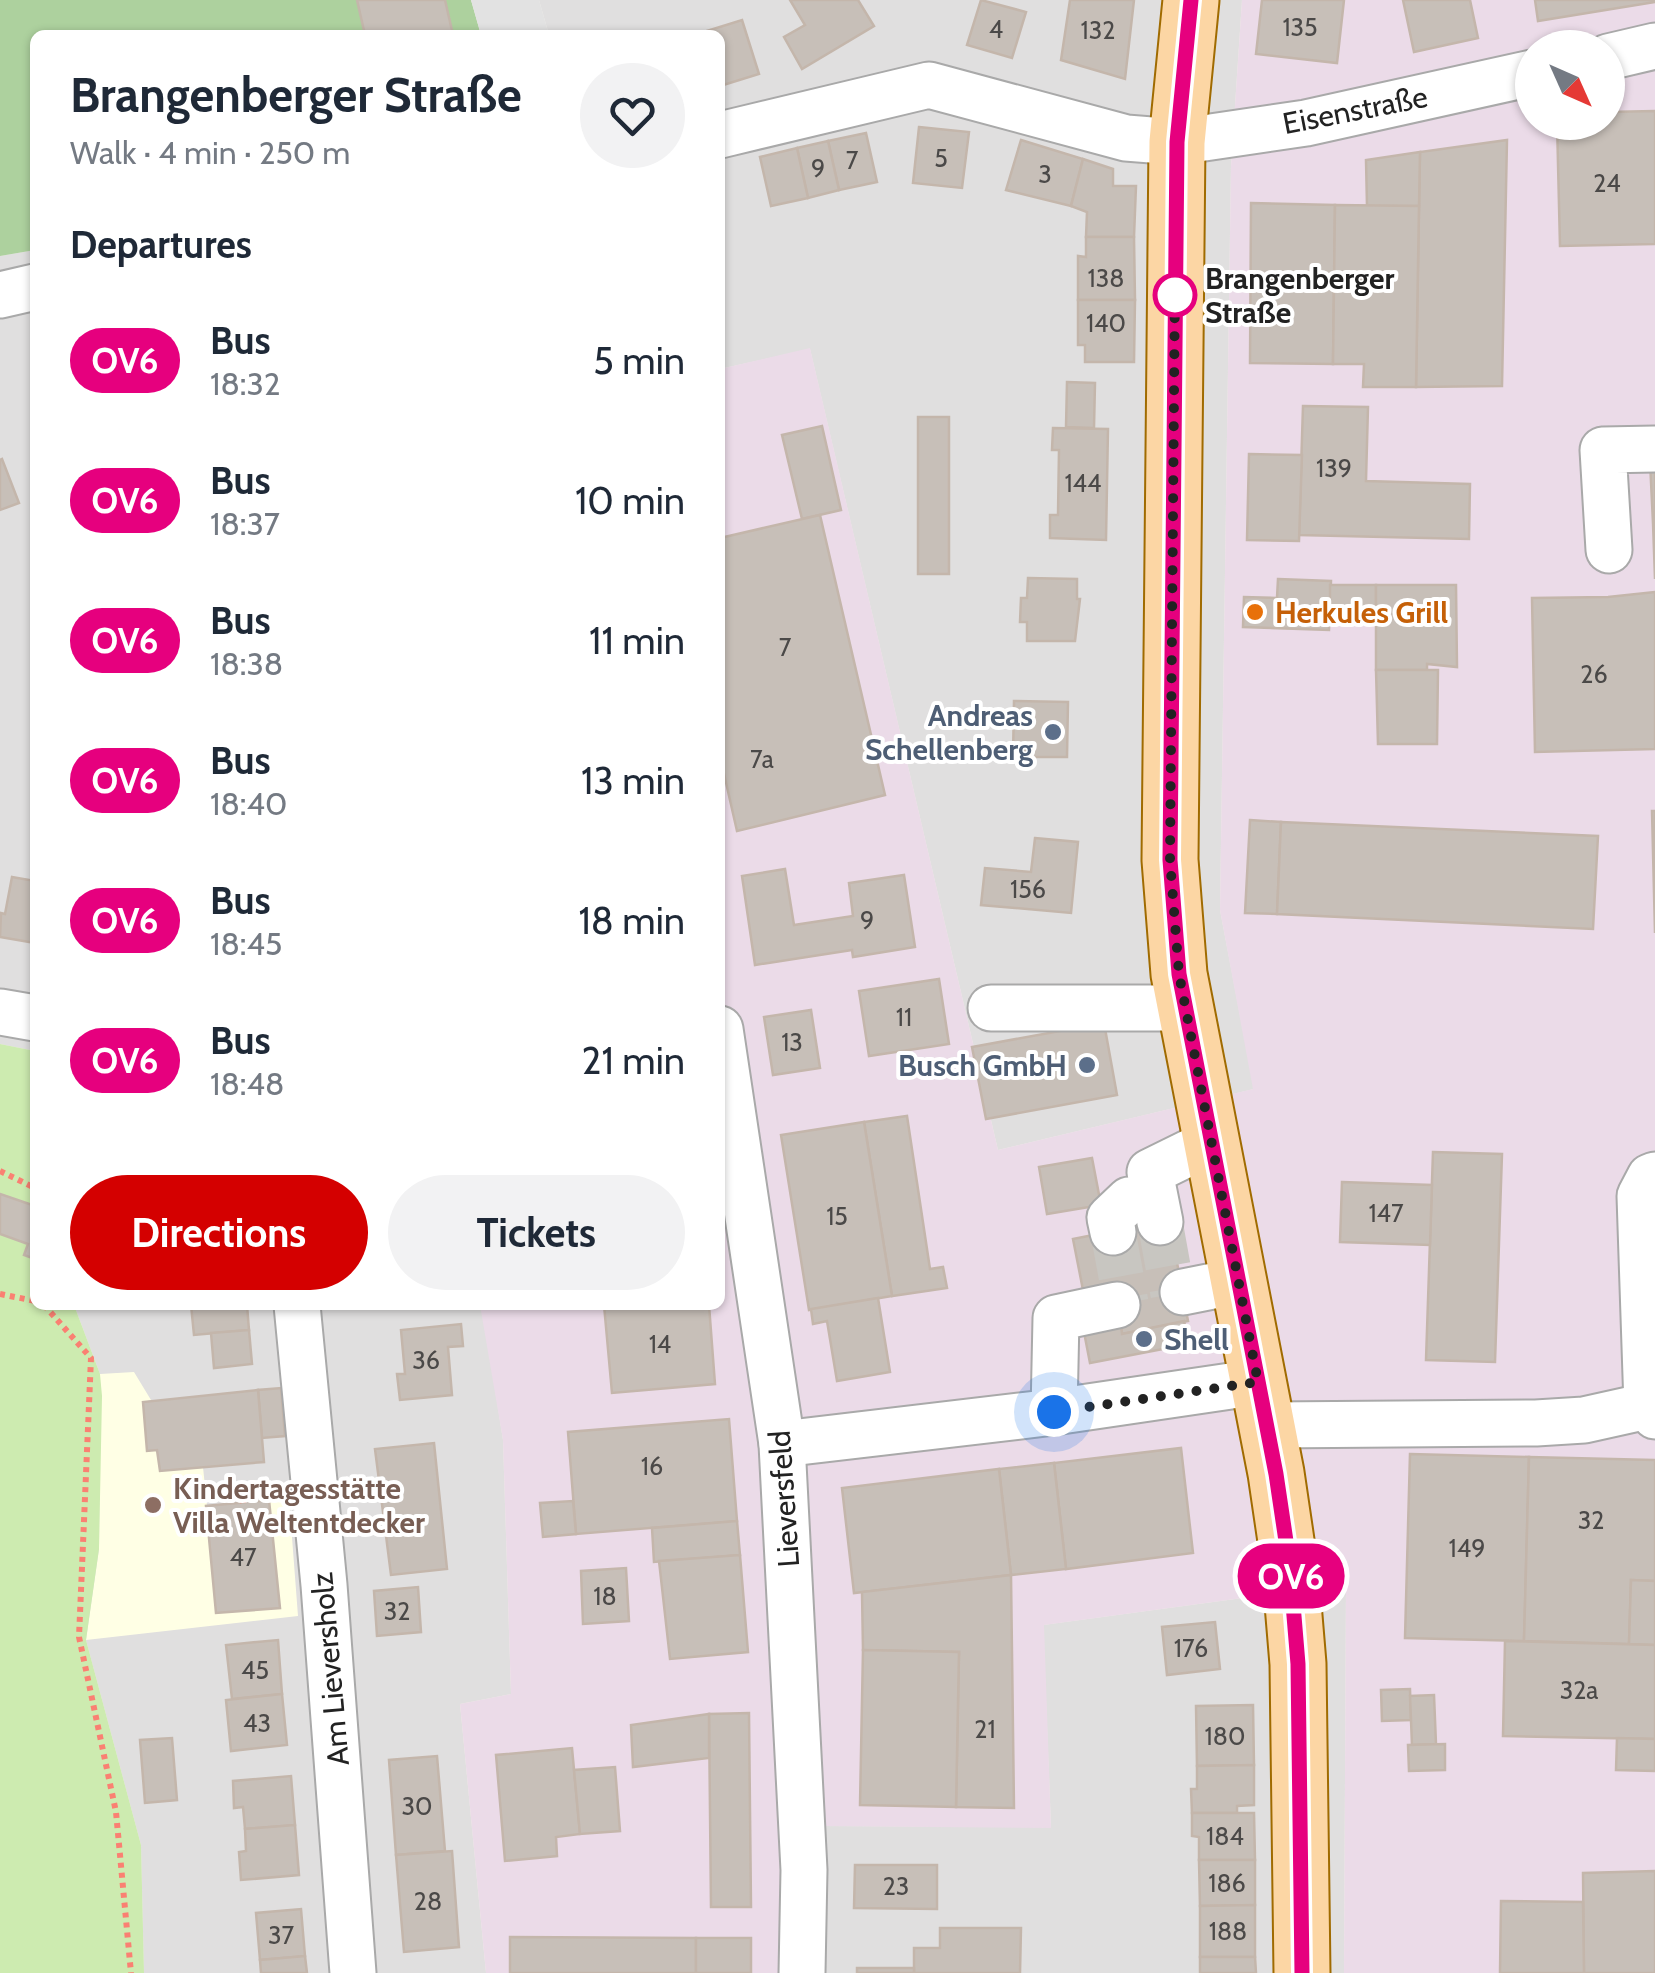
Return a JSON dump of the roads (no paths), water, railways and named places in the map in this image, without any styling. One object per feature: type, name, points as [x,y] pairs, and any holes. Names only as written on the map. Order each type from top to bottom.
[{"type":"main road","points":[[1191,0],[1177,142],[1170,860],[1179,974],[1290,1568],[1298,1664],[1302,1973]]},
{"type":"street","points":[[1625,53],[1655,46]]},
{"type":"street","name":"Eisenstraße","points":[[1177,142],[1306,123],[1515,77]]},
{"type":"street","points":[[725,135],[929,85],[1126,138],[1177,142]]},
{"type":"street","points":[[0,295],[30,288]]},
{"type":"street","points":[[1608,550],[1604,450],[1655,448]]},
{"type":"street","points":[[991,1008],[1186,1008]]},
{"type":"street","points":[[0,1012],[30,1017]]},
{"type":"street","name":"Lieversfeld","points":[[725,1062],[782,1444],[804,1870],[802,1973]]},
{"type":"street","points":[[1126,1215],[1211,1142]]},
{"type":"street","points":[[782,1444],[1054,1412],[1262,1403],[1536,1423],[1651,1411],[1640,1196],[1655,1175]]},
{"type":"street","points":[[1182,1292],[1238,1281]]},
{"type":"street","points":[[1054,1412],[1056,1318],[1106,1300]]},
{"type":"street","name":"Am Lieversholz","points":[[297,1310],[353,1973]]},
{"type":"tunnel","points":[[1160,1222],[1173,1294]]},
{"type":"tunnel","points":[[1113,1232],[1126,1303]]},
{"type":"place","name":"Brangenberger Straße","points":[[1175,295]]},
{"type":"place","name":"Herkules Grill","points":[[1255,612]]},
{"type":"place","name":"Andreas Schellenberg","points":[[1053,732]]},
{"type":"place","name":"Busch GmbH","points":[[1087,1065]]},
{"type":"place","name":"Shell","points":[[1144,1339]]},
{"type":"place","name":"Kindertagesstätte Villa Weltentdecker","points":[[153,1505]]}]
